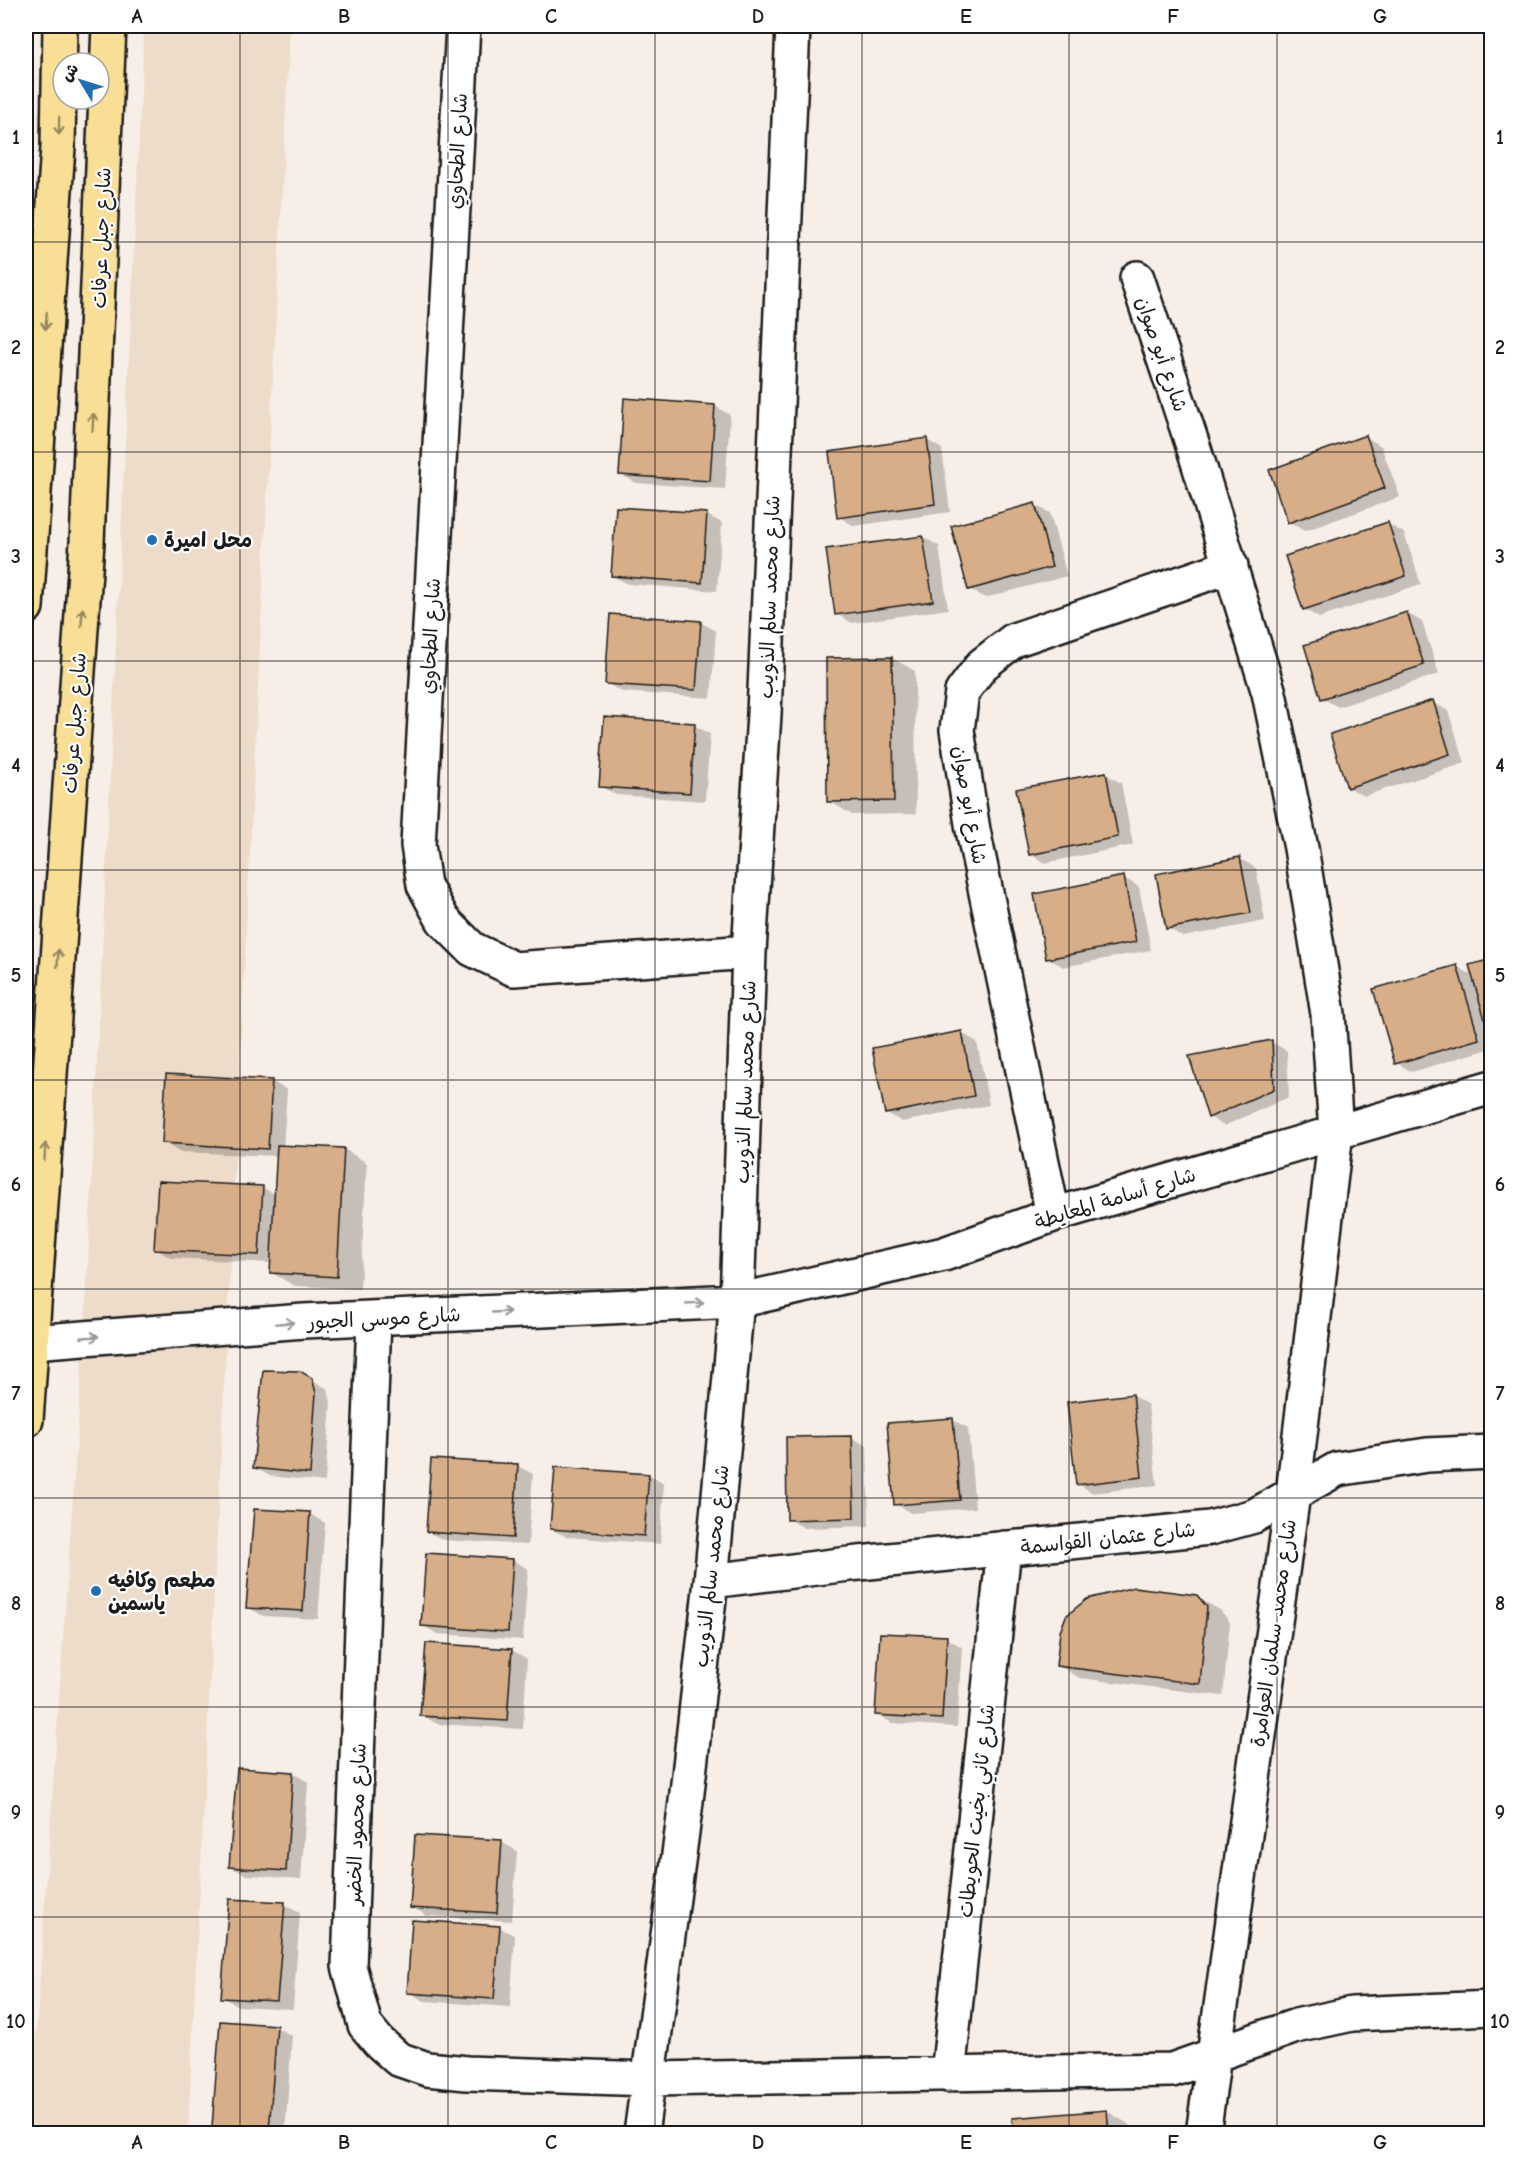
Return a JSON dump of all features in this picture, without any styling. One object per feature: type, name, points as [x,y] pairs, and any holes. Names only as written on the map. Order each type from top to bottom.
[{"type":"main road","points":[[26,607],[58,147],[60,26]]},
{"type":"main road","name":"شارع جبل عرفات","points":[[26,1420],[87,542],[110,26]]},
{"type":"street","name":"شارع الطحاوي","points":[[463,26],[418,845],[424,885],[443,920],[472,949],[514,969],[749,952]]},
{"type":"street","name":"شارع محمد سالم الذويب","points":[[641,2133],[650,2079],[711,1581],[737,1301],[749,952],[765,714],[793,26]]},
{"type":"street","name":"شارع أبو صوان","points":[[1137,278],[1231,566],[1269,693],[1301,848],[1328,1014],[1336,1132]]},
{"type":"street","name":"شارع أبو صوان","points":[[1053,1215],[973,830],[957,730],[962,692],[982,664],[1014,640],[1231,566]]},
{"type":"street","name":"شارع أسامة المعايطة","points":[[737,1301],[944,1254],[1053,1215],[1491,1088]]},
{"type":"street","name":"شارع محمد سلمان العوامرة","points":[[1203,2133],[1293,1494],[1336,1132]]},
{"type":"street","name":"شارع موسى الجبور","points":[[32,1342],[249,1325],[737,1301]]},
{"type":"street","name":"شارع محمود الخضر","points":[[374,1319],[349,1966],[365,2025],[398,2059],[427,2069],[467,2073],[650,2079]]},
{"type":"street","name":"شارع عثمان القواسمة","points":[[711,1581],[1004,1548],[1210,1528],[1254,1516],[1337,1469],[1427,1455],[1491,1452]]},
{"type":"street","name":"شارع ثاني بخيت الحويطات","points":[[948,2075],[1004,1548]]},
{"type":"street","points":[[650,2079],[1172,2070],[1213,2058],[1296,2026],[1352,2014],[1491,2008]]},
{"type":"shaded area","points":[[144,26],[290,26],[188,2133],[29,2134],[86,1307]]},
{"type":"building","points":[[624,398],[715,405],[710,481],[619,475]]},
{"type":"building","points":[[1366,435],[1385,488],[1288,523],[1269,470]]},
{"type":"building","points":[[927,438],[935,504],[837,518],[829,452]]},
{"type":"building","points":[[1035,503],[1052,567],[968,590],[951,526]]},
{"type":"building","points":[[616,507],[707,513],[702,583],[611,576]]},
{"type":"building","points":[[1388,522],[1406,576],[1303,610],[1285,556]]},
{"type":"building","points":[[923,536],[933,601],[835,615],[826,549]]},
{"type":"building","points":[[1407,612],[1424,665],[1321,699],[1304,645]]},
{"type":"building","points":[[610,614],[701,621],[696,690],[605,684]]},
{"type":"building","points":[[892,657],[894,801],[827,802],[826,658]]},
{"type":"building","points":[[1433,700],[1450,754],[1347,788],[1330,734]]},
{"type":"building","points":[[604,717],[695,723],[690,793],[599,787]]},
{"type":"building","points":[[1106,772],[1118,837],[1029,855],[1016,789]]},
{"type":"building","points":[[1240,857],[1251,913],[1166,929],[1156,874]]},
{"type":"building","points":[[1124,876],[1136,942],[1046,959],[1034,894]]},
{"type":"building","points":[[1492,959],[1492,1040],[1491,1040],[1469,965]]},
{"type":"building","points":[[1457,965],[1479,1039],[1395,1064],[1373,989]]},
{"type":"building","points":[[962,1031],[974,1096],[885,1114],[872,1048]]},
{"type":"building","points":[[1272,1040],[1274,1089],[1208,1118],[1189,1056]]},
{"type":"building","points":[[166,1074],[272,1080],[268,1149],[162,1143]]},
{"type":"building","points":[[277,1145],[344,1148],[337,1277],[270,1273]]},
{"type":"building","points":[[158,1181],[263,1186],[259,1255],[154,1250]]},
{"type":"building","points":[[263,1370],[300,1371],[312,1378],[316,1393],[310,1474],[253,1468]]},
{"type":"building","points":[[1133,1394],[1142,1477],[1076,1485],[1067,1402]]},
{"type":"building","points":[[953,1418],[960,1500],[894,1505],[887,1423]]},
{"type":"building","points":[[852,1436],[854,1518],[787,1520],[786,1437]]},
{"type":"building","points":[[431,1459],[518,1464],[513,1538],[426,1532]]},
{"type":"building","points":[[555,1467],[649,1474],[644,1536],[550,1529]]},
{"type":"building","points":[[254,1509],[310,1512],[303,1611],[246,1608]]},
{"type":"building","points":[[426,1553],[513,1559],[508,1632],[421,1626]]},
{"type":"building","points":[[1134,1587],[1197,1595],[1207,1607],[1200,1684],[1056,1666],[1060,1632],[1066,1616],[1087,1599]]},
{"type":"building","points":[[880,1633],[947,1636],[942,1719],[875,1715]]},
{"type":"building","points":[[426,1643],[512,1649],[507,1721],[420,1716]]},
{"type":"building","points":[[237,1768],[293,1772],[286,1871],[229,1867]]},
{"type":"building","points":[[415,1835],[502,1840],[497,1913],[410,1908]]},
{"type":"building","points":[[229,1899],[285,1902],[277,2001],[221,1998]]},
{"type":"building","points":[[412,1920],[500,1926],[494,1999],[407,1993]]},
{"type":"building","points":[[220,2021],[277,2025],[269,2131],[212,2127]]},
{"type":"building","points":[[1107,2110],[1109,2134],[1014,2134],[1012,2118]]},
{"type":"place","name":"محل اميرة","points":[[152,540]]},
{"type":"place","name":"مطعم وكافيه ياسمين","points":[[96,1591]]}]
